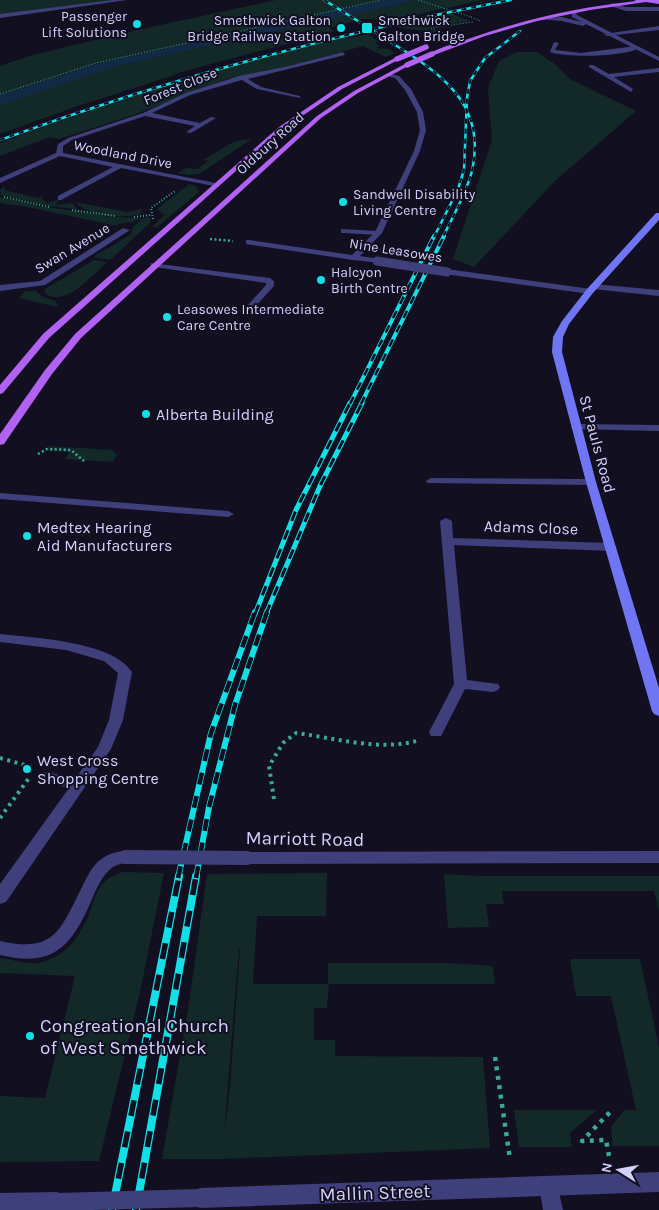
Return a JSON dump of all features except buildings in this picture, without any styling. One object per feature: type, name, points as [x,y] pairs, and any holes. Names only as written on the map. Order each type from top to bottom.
[{"type":"main road","points":[[634,0],[659,2]]},
{"type":"main road","name":"Oldbury Road","points":[[514,19],[612,3],[644,2]]},
{"type":"main road","name":"Oldbury Road","points":[[0,442],[48,372],[78,336],[300,132],[330,109],[407,65],[488,32],[612,3]]},
{"type":"main road","name":"Oldbury Road","points":[[0,391],[46,336],[216,185],[302,112],[340,88],[397,59],[433,44]]},
{"type":"main road","name":"St Pauls Road","points":[[659,215],[592,289],[565,323],[558,337],[557,345],[557,352],[591,482],[659,711]]},
{"type":"street","points":[[0,16],[125,0]]},
{"type":"street","points":[[612,3],[626,9],[659,9]]},
{"type":"street","points":[[574,12],[574,16],[590,26],[659,59]]},
{"type":"street","points":[[541,19],[562,19],[590,26]]},
{"type":"street","points":[[607,34],[659,28]]},
{"type":"street","points":[[556,44],[552,51],[562,54],[636,48]]},
{"type":"street","name":"Forest Close","points":[[59,154],[60,145],[70,139],[145,114],[188,94],[241,77],[280,70],[343,54]]},
{"type":"street","name":"Forest Close","points":[[322,60],[336,64]]},
{"type":"street","points":[[591,66],[631,90]]},
{"type":"street","points":[[608,76],[659,70]]},
{"type":"street","points":[[353,258],[378,233],[417,151],[422,130],[420,112],[408,89],[397,77],[388,75]]},
{"type":"street","points":[[241,77],[259,88],[298,97]]},
{"type":"street","points":[[274,93],[285,87]]},
{"type":"street","points":[[145,114],[201,125]]},
{"type":"street","points":[[189,132],[213,118]]},
{"type":"street","name":"Woodland Drive","points":[[0,181],[59,154],[216,185]]},
{"type":"street","points":[[61,198],[120,166]]},
{"type":"street","name":"Swan Avenue","points":[[0,288],[42,283],[126,230]]},
{"type":"street","points":[[344,230],[378,233]]},
{"type":"street","name":"Nine Leasowes","points":[[250,242],[447,272],[592,289],[659,293]]},
{"type":"street","points":[[154,265],[250,274],[270,281],[270,286],[251,306]]},
{"type":"street","points":[[576,427],[659,428]]},
{"type":"street","points":[[431,481],[591,482]]},
{"type":"street","points":[[0,496],[228,514]]},
{"type":"street","points":[[436,732],[461,684],[446,521]]},
{"type":"street","name":"Adams Close","points":[[449,541],[611,547]]},
{"type":"street","points":[[0,638],[66,646],[109,658],[125,672],[116,720],[104,749],[0,897]]},
{"type":"street","points":[[461,684],[493,687]]},
{"type":"street","points":[[48,777],[78,786]]},
{"type":"street","name":"Marriott Road","points":[[0,948],[30,952],[44,951],[56,943],[68,931],[76,918],[90,884],[100,871],[113,859],[125,857],[397,859],[659,857]]},
{"type":"street","name":"Mallin Street","points":[[0,1203],[659,1182]]},
{"type":"street","points":[[548,1186],[553,1210]]},
{"type":"path","points":[[0,94],[96,63],[381,0]]},
{"type":"path","points":[[418,0],[470,16],[480,21],[431,28],[448,34]]},
{"type":"path","points":[[151,215],[151,208],[180,188]]},
{"type":"path","points":[[208,238],[250,242]]},
{"type":"path","points":[[38,454],[48,449],[71,450],[84,461]]},
{"type":"path","points":[[274,799],[269,766],[283,743],[296,733],[388,745],[416,742],[436,732]]},
{"type":"path","points":[[0,758],[37,768],[0,818]]},
{"type":"path","points":[[495,1057],[510,1159]]},
{"type":"path","points":[[609,1156],[606,1140],[582,1141],[612,1110]]},
{"type":"green space","points":[[0,0],[116,0],[0,15]]},
{"type":"green space","points":[[276,0],[483,0],[397,19],[363,19],[329,28],[335,31],[174,74],[0,134],[0,66],[29,56],[124,33]]},
{"type":"green space","points":[[449,13],[471,21],[429,28],[439,33],[437,34],[389,25]]},
{"type":"green space","points":[[368,34],[379,42],[375,43],[380,46],[374,48],[389,49],[395,53],[386,57],[363,46],[283,68],[227,79],[128,117],[59,139],[50,137],[0,156],[0,143],[95,109],[286,51],[343,36],[349,38]]},
{"type":"green space","points":[[517,52],[537,52],[555,64],[570,79],[636,111],[556,180],[474,267],[453,259],[492,140],[488,88],[499,61]]},
{"type":"green space","points":[[252,139],[199,174],[177,173],[187,168],[196,169],[209,161],[203,160],[235,141]]},
{"type":"green space","points":[[189,184],[196,186],[199,192],[157,227],[152,227],[164,215],[157,209]]},
{"type":"green space","points":[[5,186],[4,190],[38,198],[43,196],[42,199],[47,203],[59,200],[55,205],[72,203],[77,209],[49,206],[1,195],[0,190]]},
{"type":"green space","points":[[0,197],[44,207],[110,217],[141,218],[133,222],[118,224],[117,226],[18,205],[0,203]]},
{"type":"green space","points":[[75,202],[127,212],[142,209],[142,211],[139,215],[131,216],[105,215],[88,211]]},
{"type":"green space","points":[[143,218],[150,218],[150,223],[110,260],[93,257],[130,235],[132,228]]},
{"type":"green space","points":[[94,260],[107,262],[78,288],[61,297],[53,297],[45,293],[45,289]]},
{"type":"green space","points":[[25,291],[36,291],[43,297],[56,301],[55,303],[59,305],[57,307],[19,298]]},
{"type":"green space","points":[[49,446],[112,450],[117,455],[113,462],[65,459],[69,452],[47,451]]},
{"type":"green space","points":[[123,872],[164,873],[140,992],[99,1161],[0,1162],[0,1096],[45,1098],[75,976],[0,973],[0,958],[37,963],[58,955],[71,944],[82,930],[103,883]]},
{"type":"green space","points":[[327,873],[326,916],[257,916],[253,984],[328,984],[328,963],[451,963],[493,966],[495,984],[329,984],[327,1008],[314,1008],[314,1040],[335,1040],[335,1056],[483,1057],[490,1148],[221,1159],[162,1159],[189,1003],[207,874]],"holes":[[[240,949],[230,1087],[224,1134]]]},
{"type":"green space","points":[[444,874],[481,876],[659,876],[659,910],[654,891],[502,891],[504,904],[486,904],[489,927],[448,928]]},
{"type":"green space","points":[[570,959],[640,959],[659,1047],[659,1146],[613,1146],[611,1127],[624,1110],[636,1110],[611,996],[576,996]]},
{"type":"green space","points":[[514,1110],[597,1110],[570,1133],[572,1147],[519,1147]]},
{"type":"water","points":[[383,0],[416,0],[116,66],[0,105],[0,95],[96,64]]},
{"type":"waterway","points":[[405,42],[410,41]]},
{"type":"railway","points":[[324,0],[370,30]]},
{"type":"railway","points":[[370,30],[511,0]]},
{"type":"railway","points":[[0,140],[126,97],[189,78],[370,30]]},
{"type":"railway","points":[[370,30],[428,67],[456,94],[466,111]]},
{"type":"railway","points":[[466,111],[470,81],[485,58],[520,31]]},
{"type":"railway","points":[[434,237],[458,189],[464,170],[466,111]]},
{"type":"railway","points":[[443,237],[463,196],[472,171],[475,148],[473,128],[466,111]]},
{"type":"railway","points":[[350,404],[434,236]]},
{"type":"railway","points":[[361,404],[444,236]]},
{"type":"railway","points":[[255,614],[296,510],[350,403]]},
{"type":"railway","points":[[266,614],[320,486],[362,403]]},
{"type":"railway","points":[[178,878],[211,733],[255,612]]},
{"type":"railway","points":[[196,878],[209,807],[235,705],[267,612]]},
{"type":"railway","points":[[112,1210],[179,876]]},
{"type":"railway","points":[[136,1210],[196,876]]},
{"type":"place","name":"Passenger Lift Solutions","points":[[137,24]]},
{"type":"place","name":"Smethwick Galton Bridge Railway Station","points":[[341,28]]},
{"type":"place","name":"Smethwick Galton Bridge","points":[[367,28]]},
{"type":"place","name":"Sandwell Disability Living Centre","points":[[343,202]]},
{"type":"place","name":"Halcyon Birth Centre","points":[[321,280]]},
{"type":"place","name":"Leasowes Intermediate Care Centre","points":[[167,317]]},
{"type":"place","name":"Alberta Building","points":[[146,414]]},
{"type":"place","name":"Medtex Hearing Aid Manufacturers","points":[[27,536]]},
{"type":"place","name":"West Cross Shopping Centre","points":[[27,769]]},
{"type":"place","name":"Congreational Church of West Smethwick","points":[[30,1036]]}]
